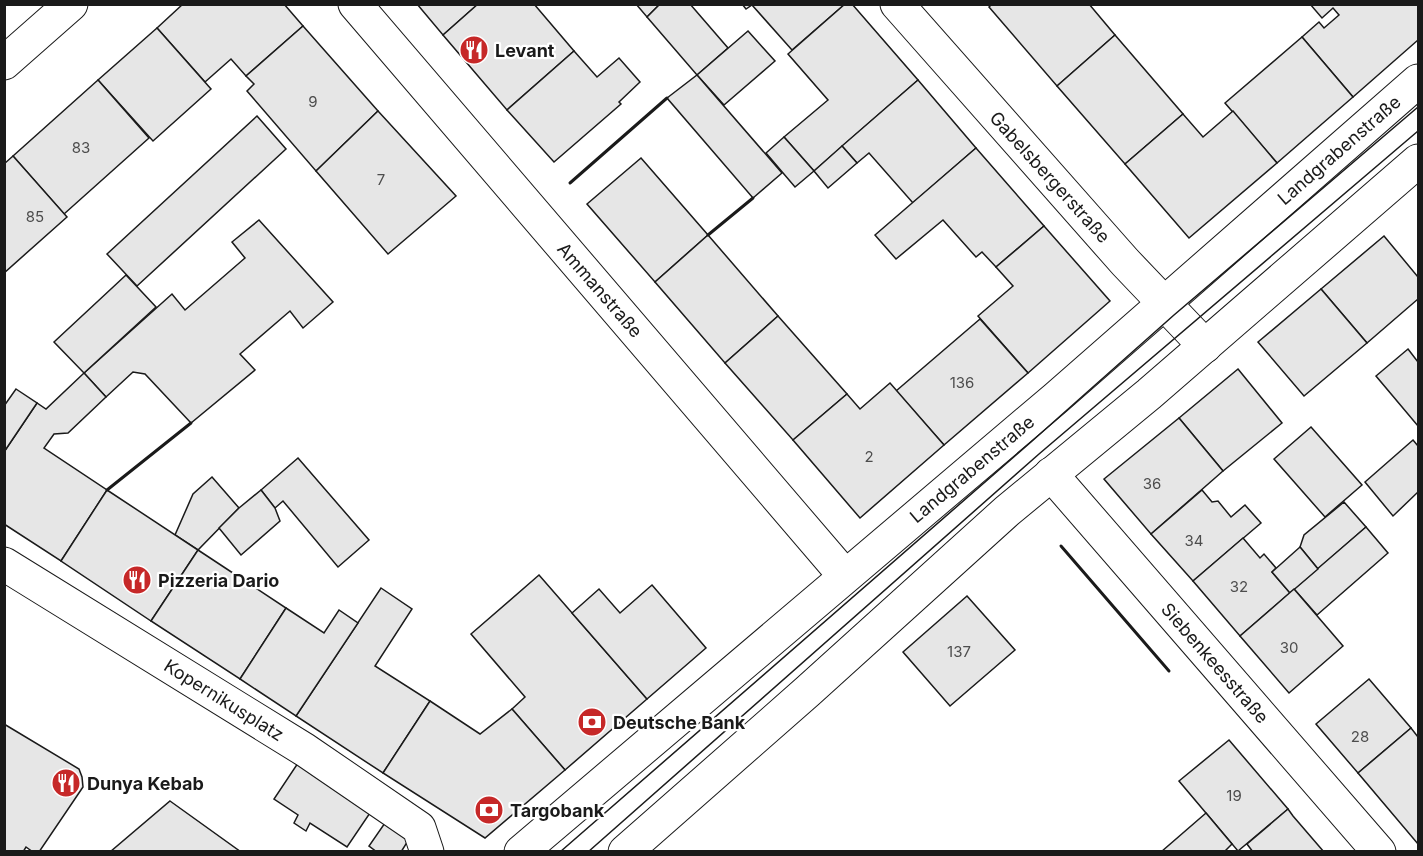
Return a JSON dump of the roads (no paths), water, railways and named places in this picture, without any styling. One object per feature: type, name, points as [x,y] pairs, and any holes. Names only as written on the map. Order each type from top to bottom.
[{"type":"street","points":[[4,63],[72,4]]},
{"type":"street","name":"Ammanstraße","points":[[355,4],[845,576]]},
{"type":"street","name":"Gabelsbergerstraße","points":[[897,4],[1164,304],[1205,346]]},
{"type":"street","name":"Landgrabenstraße","points":[[522,852],[1056,398],[1419,81]]},
{"type":"street","points":[[625,852],[1051,474],[1205,346],[1419,161]]},
{"type":"street","name":"Siebenkeesstraße","points":[[1051,474],[1379,852]]},
{"type":"street","name":"Kopernikusplatz","points":[[4,564],[305,750],[419,828],[427,852]]},
{"type":"tram line","points":[[560,852],[1174,315],[1418,107]]},
{"type":"tram line","points":[[588,852],[1039,454],[1418,131]]},
{"type":"place","name":"Levant","points":[[474,50]]},
{"type":"place","name":"Pizzeria Dario","points":[[137,580]]},
{"type":"place","name":"Deutsche Bank","points":[[592,722]]},
{"type":"place","name":"Dunya Kebab","points":[[66,783]]},
{"type":"place","name":"Targobank","points":[[489,810]]}]
